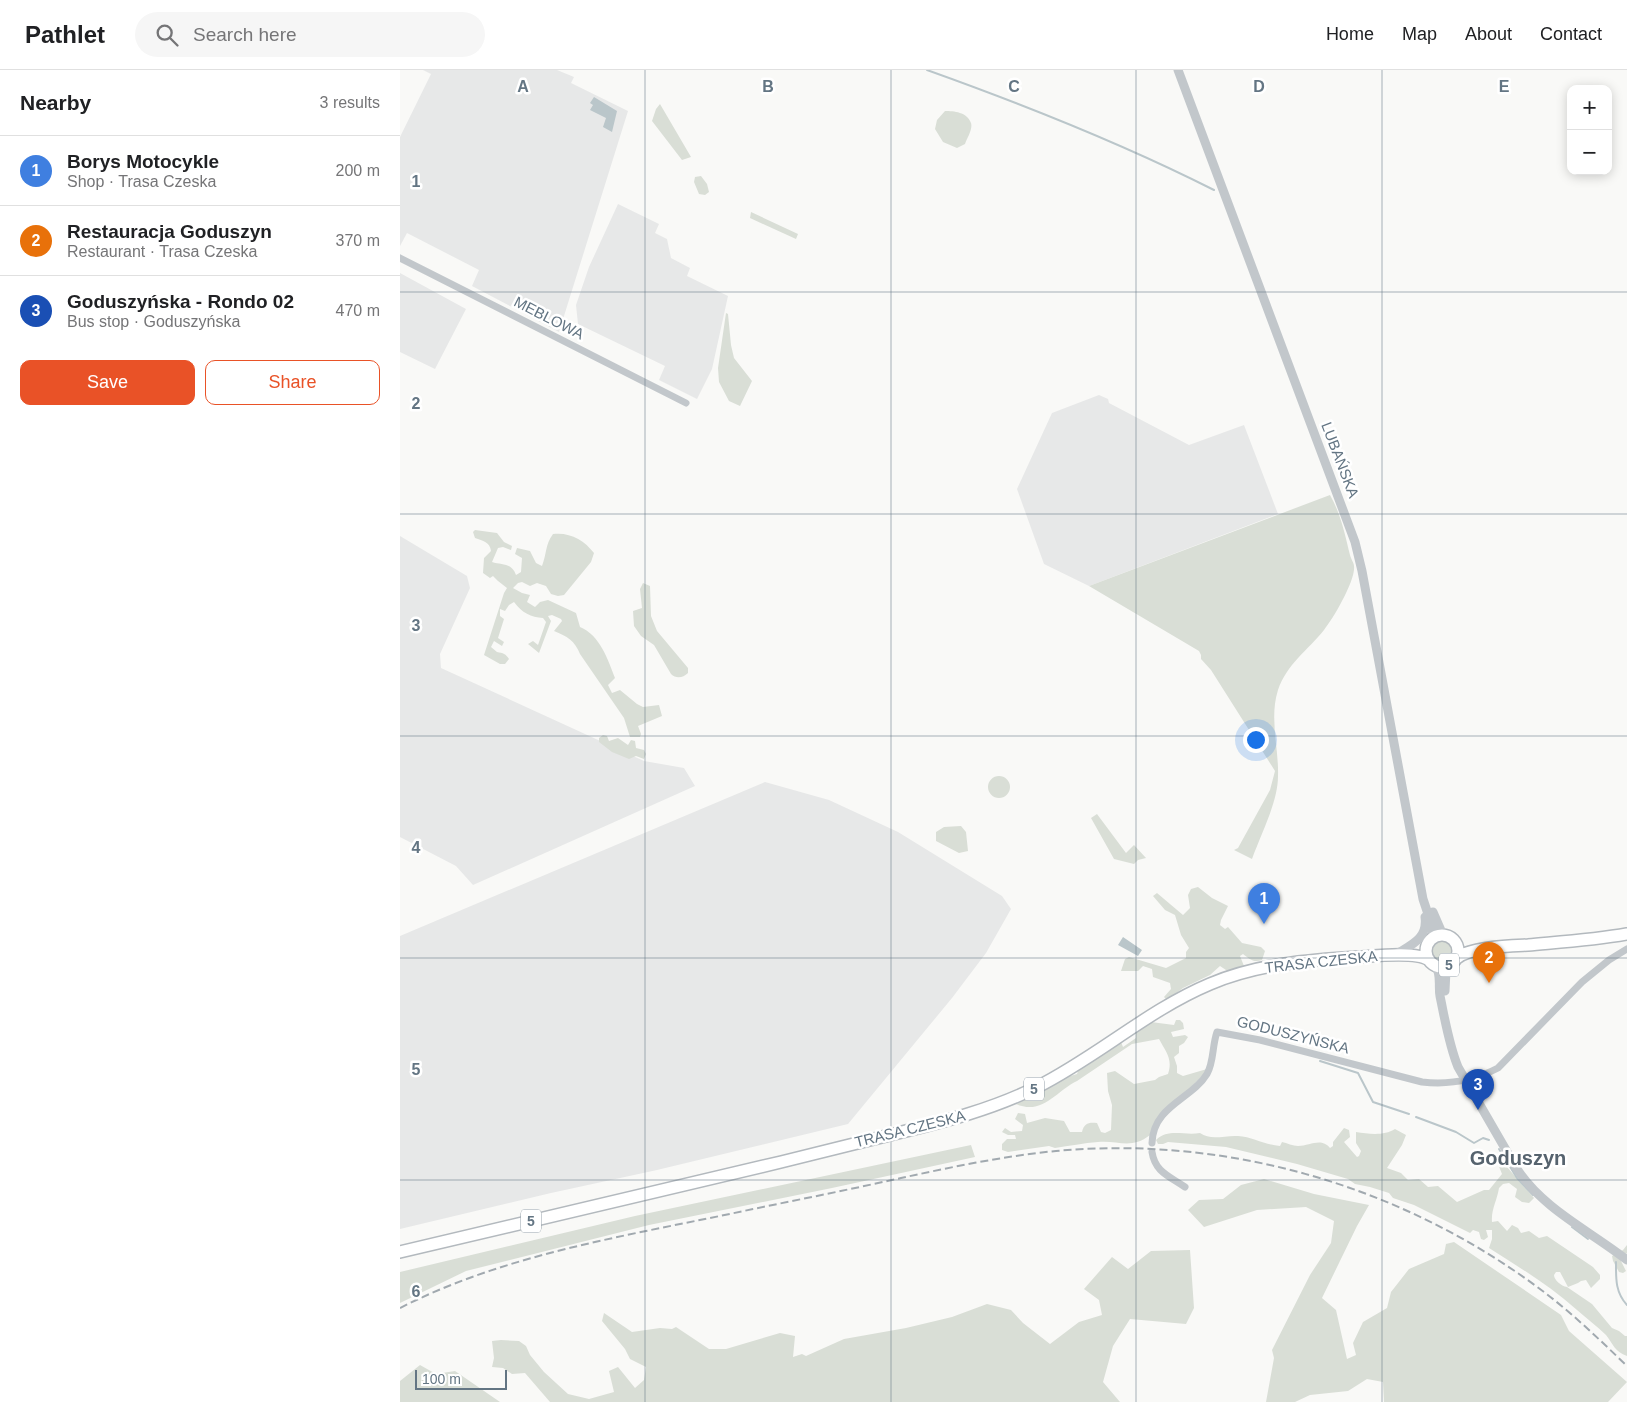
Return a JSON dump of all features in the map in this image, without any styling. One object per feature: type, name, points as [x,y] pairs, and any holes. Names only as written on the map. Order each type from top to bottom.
[{"type":"main road","name":"5","points":[[1452,962],[1458,951],[1456,943],[1451,937],[1434,940],[1426,952],[1432,963],[1440,967],[1452,962],[1464,954],[1489,948],[1586,940],[1627,934]]},
{"type":"main road","name":"TRASA CZESKA","points":[[1396,955],[1422,949],[1434,940]]},
{"type":"main road","name":"5","points":[[1456,943],[1464,946],[1489,948]]},
{"type":"main road","name":"TRASA CZESKA","points":[[400,1252],[810,1155],[966,1115],[1003,1103],[1046,1083],[1165,1007],[1212,983],[1250,971],[1286,963],[1396,955],[1424,957],[1432,963]]},
{"type":"street","name":"LUBAŃSKA","points":[[1178,70],[1355,542],[1423,899],[1434,940]]},
{"type":"street","name":"MEBLOWA","points":[[400,258],[686,403]]},
{"type":"street","name":"LUBAŃSKA","points":[[1419,876],[1434,940]]},
{"type":"street","points":[[1396,955],[1416,943],[1424,932],[1426,923],[1423,899]]},
{"type":"street","name":"GODUSZYŃSKA","points":[[1152,1143],[1154,1131],[1163,1115],[1171,1106],[1202,1081],[1207,1074],[1217,1032],[1269,1042],[1422,1082],[1438,1083],[1465,1080],[1484,1075],[1498,1068],[1582,982],[1609,960],[1627,949]]},
{"type":"street","points":[[1444,1009],[1445,976],[1452,962]]},
{"type":"street","points":[[1432,963],[1438,970],[1440,997],[1455,1059],[1465,1080],[1517,1169],[1528,1184],[1540,1195],[1627,1260]]},
{"type":"street","points":[[1152,1152],[1153,1161],[1157,1168],[1185,1187]]},
{"type":"shaded area","points":[[423,70],[557,70],[574,77],[571,83],[628,111],[559,332],[472,286],[479,270],[407,233],[400,246],[400,137],[431,74]]},
{"type":"shaded area","points":[[594,97],[617,111],[612,132],[603,127],[606,118],[590,110],[593,105],[590,103]]},
{"type":"shaded area","points":[[660,104],[691,157],[682,160],[652,121]]},
{"type":"shaded area","points":[[945,111],[963,114],[967,116],[971,123],[971,131],[965,144],[957,148],[943,142],[935,129],[937,120]]},
{"type":"shaded area","points":[[701,176],[707,184],[709,192],[705,195],[699,194],[694,182],[695,177]]},
{"type":"shaded area","points":[[618,204],[659,224],[655,233],[667,239],[671,258],[690,268],[687,276],[728,296],[712,369],[697,399],[659,380],[665,366],[578,324],[576,305],[589,267]]},
{"type":"shaded area","points":[[751,212],[798,234],[796,239],[750,218]]},
{"type":"shaded area","points":[[400,273],[466,309],[435,369],[400,352]]},
{"type":"shaded area","points":[[726,313],[728,314],[734,358],[752,381],[740,406],[729,401],[719,382],[718,368]]},
{"type":"shaded area","points":[[1099,395],[1108,399],[1109,403],[1189,445],[1244,425],[1278,514],[1089,586],[1044,564],[1017,489],[1052,413]]},
{"type":"shaded area","points":[[1330,495],[1342,525],[1354,565],[1354,572],[1348,590],[1333,617],[1324,630],[1292,665],[1278,690],[1274,711],[1278,765],[1277,786],[1272,807],[1252,859],[1234,850],[1238,848],[1270,790],[1275,771],[1211,670],[1201,659],[1199,651],[1089,586]]},
{"type":"shaded area","points":[[475,530],[497,533],[504,542],[512,546],[511,550],[503,547],[498,548],[492,562],[509,566],[516,575],[521,572],[522,558],[515,554],[517,548],[530,551],[536,563],[542,566],[547,546],[553,534],[565,534],[576,538],[586,544],[594,553],[591,562],[564,595],[551,594],[546,586],[537,583],[530,586],[522,582],[513,588],[530,595],[527,602],[535,607],[540,602],[548,600],[576,613],[580,627],[593,636],[606,656],[615,678],[608,685],[612,693],[620,690],[643,707],[659,705],[662,716],[638,726],[641,734],[640,737],[630,737],[624,718],[573,642],[554,631],[562,621],[561,619],[552,615],[548,616],[551,621],[539,653],[528,644],[533,641],[538,645],[546,622],[543,618],[524,612],[514,602],[505,611],[500,609],[500,616],[504,619],[498,638],[504,642],[502,646],[494,641],[491,647],[497,652],[503,653],[509,659],[505,664],[500,664],[484,655],[507,588],[493,576],[490,578],[483,573],[484,558],[491,551],[488,544],[475,538],[473,532]]},
{"type":"shaded area","points":[[400,536],[467,576],[470,588],[440,654],[441,668],[644,761],[684,768],[695,786],[473,885],[456,866],[400,837]]},
{"type":"shaded area","points":[[643,583],[650,586],[651,616],[657,631],[688,668],[688,673],[684,676],[677,677],[671,674],[654,645],[641,636],[634,626],[633,611],[642,608],[640,589]]},
{"type":"shaded area","points":[[603,735],[607,736],[609,741],[618,738],[628,745],[631,740],[635,741],[636,748],[644,750],[646,754],[644,759],[636,756],[629,759],[612,752],[599,742],[599,738]]},
{"type":"shaded area","points":[[995,776],[1003,776],[1010,783],[1010,791],[1003,798],[995,798],[988,791],[988,783]]},
{"type":"shaded area","points":[[765,782],[829,800],[898,832],[1002,896],[1011,909],[986,953],[952,998],[848,1124],[400,1229],[400,936]]},
{"type":"shaded area","points":[[1097,814],[1126,853],[1134,845],[1146,858],[1138,860],[1134,864],[1114,859],[1091,818]]},
{"type":"shaded area","points":[[961,826],[966,832],[968,851],[959,853],[936,841],[936,832],[944,827]]},
{"type":"shaded area","points":[[1198,887],[1212,898],[1228,906],[1220,925],[1225,929],[1228,927],[1242,943],[1261,947],[1265,951],[1262,960],[1259,961],[1252,960],[1243,954],[1240,956],[1244,966],[1229,972],[1220,966],[1210,975],[1183,988],[1167,1000],[1164,997],[1171,989],[1170,983],[1153,977],[1152,969],[1143,966],[1138,971],[1121,971],[1125,959],[1129,957],[1166,968],[1186,958],[1186,952],[1189,948],[1181,935],[1175,915],[1165,910],[1153,896],[1157,893],[1183,915],[1190,908],[1188,895],[1191,889]]},
{"type":"shaded area","points":[[1123,937],[1142,950],[1138,956],[1118,945]]},
{"type":"shaded area","points":[[1442,939],[1451,942],[1454,951],[1451,960],[1442,963],[1433,960],[1430,951],[1433,942]]},
{"type":"shaded area","points":[[1176,1020],[1180,1020],[1183,1023],[1184,1029],[1171,1032],[1173,1037],[1185,1035],[1188,1037],[1179,1046],[1179,1053],[1174,1057],[1177,1073],[1183,1076],[1207,1069],[1150,1135],[1143,1140],[1130,1143],[1098,1142],[1008,1152],[1002,1150],[1002,1144],[1007,1139],[1016,1139],[1015,1135],[1008,1135],[1002,1132],[1005,1128],[1011,1132],[1022,1131],[1023,1125],[1015,1119],[1018,1113],[1025,1114],[1027,1123],[1045,1118],[1064,1121],[1070,1132],[1082,1132],[1087,1124],[1092,1123],[1097,1123],[1101,1132],[1105,1133],[1111,1130],[1112,1105],[1108,1091],[1107,1073],[1115,1071],[1134,1084],[1155,1080],[1168,1074],[1169,1060],[1159,1039],[1132,1044],[1042,1104],[1026,1107],[1016,1104],[1067,1077],[1077,1074],[1078,1071],[1121,1042],[1123,1047],[1136,1038],[1136,1031],[1151,1022],[1174,1025]]},
{"type":"shaded area","points":[[1481,1079],[1487,1085],[1481,1091],[1475,1085]]},
{"type":"shaded area","points":[[1344,1128],[1349,1130],[1350,1137],[1344,1142],[1357,1157],[1361,1151],[1356,1143],[1356,1132],[1381,1134],[1395,1129],[1406,1135],[1402,1145],[1387,1168],[1401,1173],[1408,1180],[1419,1179],[1428,1187],[1438,1186],[1457,1202],[1484,1190],[1489,1190],[1502,1174],[1498,1164],[1501,1162],[1534,1198],[1529,1203],[1522,1202],[1515,1197],[1517,1189],[1509,1183],[1503,1184],[1499,1188],[1492,1213],[1492,1222],[1498,1221],[1507,1231],[1512,1225],[1518,1228],[1521,1233],[1529,1231],[1539,1238],[1547,1236],[1593,1267],[1600,1275],[1600,1279],[1591,1288],[1586,1280],[1568,1287],[1560,1272],[1556,1272],[1554,1277],[1560,1284],[1592,1304],[1612,1328],[1627,1336],[1627,1356],[1617,1350],[1603,1332],[1567,1301],[1489,1248],[1492,1230],[1486,1230],[1488,1237],[1484,1240],[1481,1239],[1479,1232],[1473,1230],[1470,1233],[1414,1205],[1393,1198],[1389,1193],[1355,1184],[1348,1179],[1297,1164],[1226,1147],[1168,1142],[1158,1144],[1156,1140],[1161,1136],[1171,1133],[1200,1133],[1209,1137],[1243,1137],[1280,1146],[1282,1142],[1294,1146],[1323,1143],[1330,1148]]},
{"type":"shaded area","points":[[971,1145],[975,1157],[649,1225],[466,1271],[400,1303],[400,1272],[635,1216]]},
{"type":"shaded area","points":[[1264,1179],[1314,1194],[1369,1205],[1322,1298],[1336,1310],[1347,1359],[1356,1355],[1353,1343],[1363,1322],[1387,1308],[1391,1292],[1409,1269],[1444,1254],[1446,1244],[1454,1242],[1561,1315],[1569,1331],[1627,1382],[1608,1402],[1384,1402],[1383,1382],[1367,1379],[1348,1391],[1310,1395],[1295,1402],[1266,1402],[1274,1358],[1272,1350],[1310,1275],[1331,1243],[1334,1221],[1306,1207],[1257,1210],[1204,1227],[1188,1210],[1199,1200],[1223,1199],[1241,1185]]},
{"type":"shaded area","points":[[1627,1245],[1627,1254],[1619,1257],[1626,1271],[1623,1273],[1619,1272],[1612,1256],[1623,1250]]},
{"type":"shaded area","points":[[1190,1250],[1194,1308],[1186,1324],[1130,1319],[1113,1346],[1103,1382],[1120,1402],[550,1402],[525,1373],[512,1374],[503,1368],[492,1367],[494,1358],[492,1341],[519,1341],[526,1346],[530,1355],[544,1372],[568,1394],[589,1399],[614,1392],[609,1371],[618,1367],[635,1388],[644,1380],[646,1367],[630,1359],[625,1349],[602,1321],[604,1313],[632,1332],[660,1328],[672,1329],[676,1327],[709,1349],[726,1349],[780,1333],[795,1336],[793,1357],[802,1354],[806,1356],[844,1339],[906,1328],[952,1317],[987,1304],[1011,1310],[1023,1323],[1050,1344],[1079,1322],[1102,1315],[1099,1300],[1084,1289],[1112,1257],[1128,1269],[1151,1251]]},
{"type":"shaded area","points":[[420,1365],[436,1374],[455,1371],[500,1402],[400,1402],[400,1381]]},
{"type":"waterway","points":[[927,70],[1000,97],[1144,156],[1214,190]]},
{"type":"waterway","points":[[1320,1061],[1358,1073],[1373,1102],[1409,1114]]},
{"type":"waterway","points":[[1416,1117],[1456,1132],[1474,1143],[1483,1138],[1489,1140]]},
{"type":"waterway","points":[[1499,1149],[1517,1178],[1533,1195]]},
{"type":"waterway","points":[[1572,1227],[1588,1239]]},
{"type":"waterway","points":[[1616,1262],[1618,1290],[1627,1305]]},
{"type":"railway","points":[[400,1308],[442,1289],[485,1273],[528,1259],[618,1237],[978,1162],[1056,1151],[1121,1148],[1186,1152],[1250,1161],[1313,1176],[1374,1197],[1434,1223],[1490,1255],[1555,1300],[1627,1366]]},
{"type":"place","name":"Borys Motocykle","points":[[1264,924]]},
{"type":"place","name":"Restauracja Goduszyn","points":[[1489,983]]},
{"type":"place","name":"Goduszyńska - Rondo 02","points":[[1478,1110]]},
{"type":"district","name":"Goduszyn","points":[[1518,1158]]}]
